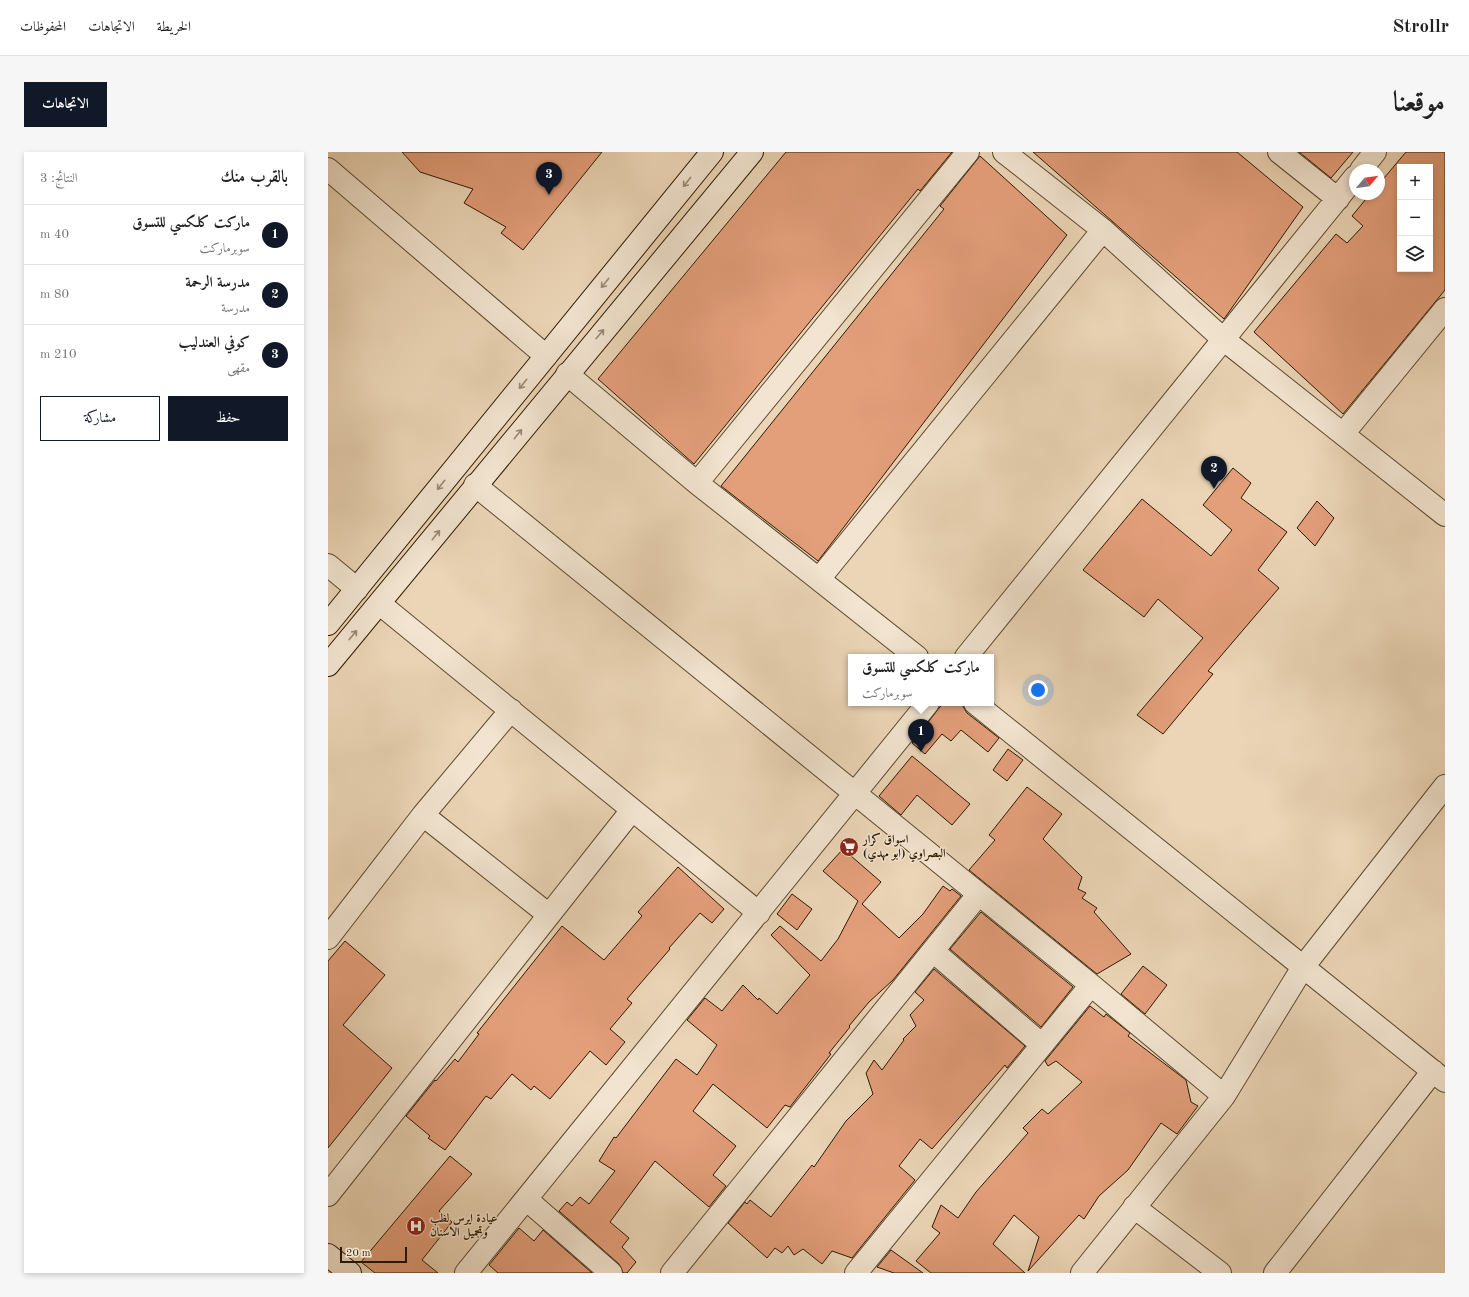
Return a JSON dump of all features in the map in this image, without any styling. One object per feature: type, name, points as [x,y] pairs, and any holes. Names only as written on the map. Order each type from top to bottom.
[{"type":"street","points":[[328,624],[712,152]]},
{"type":"street","points":[[328,665],[380,604],[567,374],[752,152]]},
{"type":"street","points":[[697,483],[968,152]]},
{"type":"street","points":[[1004,152],[1103,230],[1223,339],[1445,515]]},
{"type":"street","points":[[1279,152],[1338,199]]},
{"type":"street","points":[[1366,164],[1376,152]]},
{"type":"street","points":[[328,169],[546,356]]},
{"type":"street","points":[[968,654],[1349,185]]},
{"type":"street","points":[[819,579],[1103,230]]},
{"type":"street","points":[[1343,434],[1445,308]]},
{"type":"street","points":[[567,374],[697,483],[913,654]]},
{"type":"street","points":[[476,485],[978,895],[1091,984],[1224,1096]]},
{"type":"street","points":[[328,566],[357,589]]},
{"type":"street","points":[[380,604],[759,913]]},
{"type":"street","points":[[466,1273],[926,706]]},
{"type":"street","points":[[979,706],[1439,1076],[1275,1273]]},
{"type":"street","points":[[328,938],[423,815],[511,710]]},
{"type":"street","points":[[1082,1273],[1224,1096],[1303,967],[1445,786]]},
{"type":"street","points":[[328,1195],[632,810]]},
{"type":"street","points":[[423,815],[549,915]]},
{"type":"street","points":[[672,1273],[978,895]]},
{"type":"street","points":[[933,951],[1041,1044]]},
{"type":"street","points":[[856,1273],[1091,984]]},
{"type":"street","points":[[526,1199],[611,1273]]},
{"type":"street","points":[[1134,1207],[1220,1273]]},
{"type":"street","points":[[328,1255],[350,1273]]},
{"type":"building","points":[[402,152],[602,152],[523,250],[501,233],[506,227],[464,203],[473,189],[420,172]]},
{"type":"building","points":[[786,152],[952,152],[920,191],[918,189],[694,464],[598,379]]},
{"type":"building","points":[[1033,152],[1237,152],[1303,207],[1224,319]]},
{"type":"building","points":[[1299,152],[1353,152],[1331,178]]},
{"type":"building","points":[[1406,152],[1445,152],[1445,290],[1343,414],[1254,332],[1336,234],[1347,243],[1363,226],[1352,216],[1365,200],[1385,200],[1385,177]]},
{"type":"building","points":[[980,156],[1067,235],[818,561],[721,486],[944,209],[940,206]]},
{"type":"building","points":[[1233,468],[1251,483],[1241,498],[1287,532],[1258,570],[1279,588],[1208,671],[1213,674],[1163,734],[1137,715],[1203,638],[1158,599],[1144,617],[1083,570],[1142,499],[1211,556],[1232,530],[1203,505]]},
{"type":"building","points":[[1317,501],[1334,518],[1315,546],[1297,528]]},
{"type":"building","points":[[941,706],[963,706],[967,713],[999,738],[988,752],[961,730],[951,741],[942,734],[925,754],[912,743]]},
{"type":"building","points":[[1008,749],[1023,760],[1007,781],[993,770]]},
{"type":"building","points":[[912,756],[970,804],[952,825],[917,795],[901,815],[879,796]]},
{"type":"building","points":[[1027,787],[1062,814],[1043,839],[1082,877],[1078,889],[1086,893],[1082,898],[1097,908],[1094,912],[1131,954],[1097,974],[969,870],[995,840],[989,835]]},
{"type":"building","points":[[843,849],[881,882],[862,904],[899,938],[923,914],[943,886],[950,891],[952,889],[961,896],[893,980],[869,1002],[849,1026],[850,1027],[829,1053],[831,1054],[790,1107],[785,1105],[767,1128],[713,1084],[693,1111],[736,1146],[713,1175],[726,1186],[709,1207],[655,1161],[610,1222],[629,1238],[622,1247],[636,1262],[627,1273],[623,1273],[619,1264],[559,1211],[567,1202],[572,1206],[580,1197],[589,1204],[615,1171],[599,1161],[614,1137],[616,1138],[676,1059],[697,1075],[717,1045],[687,1020],[705,998],[722,1011],[743,985],[758,1000],[759,998],[777,1014],[810,975],[771,935],[780,926],[821,961],[838,939],[858,901],[823,871]]},
{"type":"building","points":[[678,867],[724,909],[712,923],[700,913],[627,999],[632,1003],[610,1029],[625,1042],[606,1065],[590,1051],[550,1099],[534,1086],[531,1090],[512,1074],[491,1099],[486,1096],[445,1150],[428,1138],[430,1136],[406,1116],[435,1080],[436,1081],[455,1059],[458,1062],[479,1034],[477,1033],[562,926],[604,960],[642,916],[638,912]]},
{"type":"building","points":[[792,894],[812,909],[797,930],[777,914]]},
{"type":"building","points":[[981,912],[1073,987],[1041,1027],[950,949]]},
{"type":"building","points":[[345,941],[385,975],[343,1025],[392,1068],[328,1148],[328,961]]},
{"type":"building","points":[[1143,966],[1167,985],[1145,1014],[1121,994]]},
{"type":"building","points":[[934,969],[1025,1046],[1007,1068],[1005,1065],[932,1149],[920,1139],[899,1166],[915,1180],[852,1258],[832,1251],[822,1264],[803,1249],[794,1255],[788,1246],[782,1253],[775,1248],[767,1258],[728,1223],[745,1202],[747,1204],[750,1200],[771,1217],[812,1165],[814,1167],[846,1121],[873,1094],[866,1073],[874,1060],[882,1070],[904,1040],[903,1039],[916,1026],[910,1015],[924,1000],[915,992]]},
{"type":"building","points":[[1090,1006],[1104,1017],[1106,1014],[1130,1033],[1128,1036],[1186,1080],[1191,1102],[1198,1106],[1177,1134],[1161,1123],[1128,1170],[1099,1196],[1084,1219],[1079,1215],[1028,1271],[1039,1237],[1014,1215],[993,1244],[1025,1273],[931,1273],[916,1261],[940,1233],[932,1227],[941,1205],[958,1218],[976,1192],[1028,1133],[1023,1128],[1042,1109],[1048,1114],[1082,1082],[1056,1061],[1048,1066],[1045,1061]]},
{"type":"building","points":[[450,1156],[472,1174],[439,1211],[452,1222],[422,1260],[438,1273],[375,1273],[361,1262]]},
{"type":"building","points":[[519,1228],[534,1241],[543,1230],[592,1273],[498,1273],[489,1265]]},
{"type":"building","points":[[891,1250],[923,1273],[894,1273],[877,1267]]},
{"type":"place","name":"كوفي العندليب","points":[[549,195]]},
{"type":"place","name":"مدرسة الرحمة","points":[[1214,489]]},
{"type":"place","name":"ماركت كلكسي للتسوق","points":[[921,752]]},
{"type":"place","name":"اسواق كرار البصراوي (ابو مهدي)","points":[[849,847]]},
{"type":"place","name":"عيادة ايرس لطب وتجميل الاسنان","points":[[416,1226]]}]
